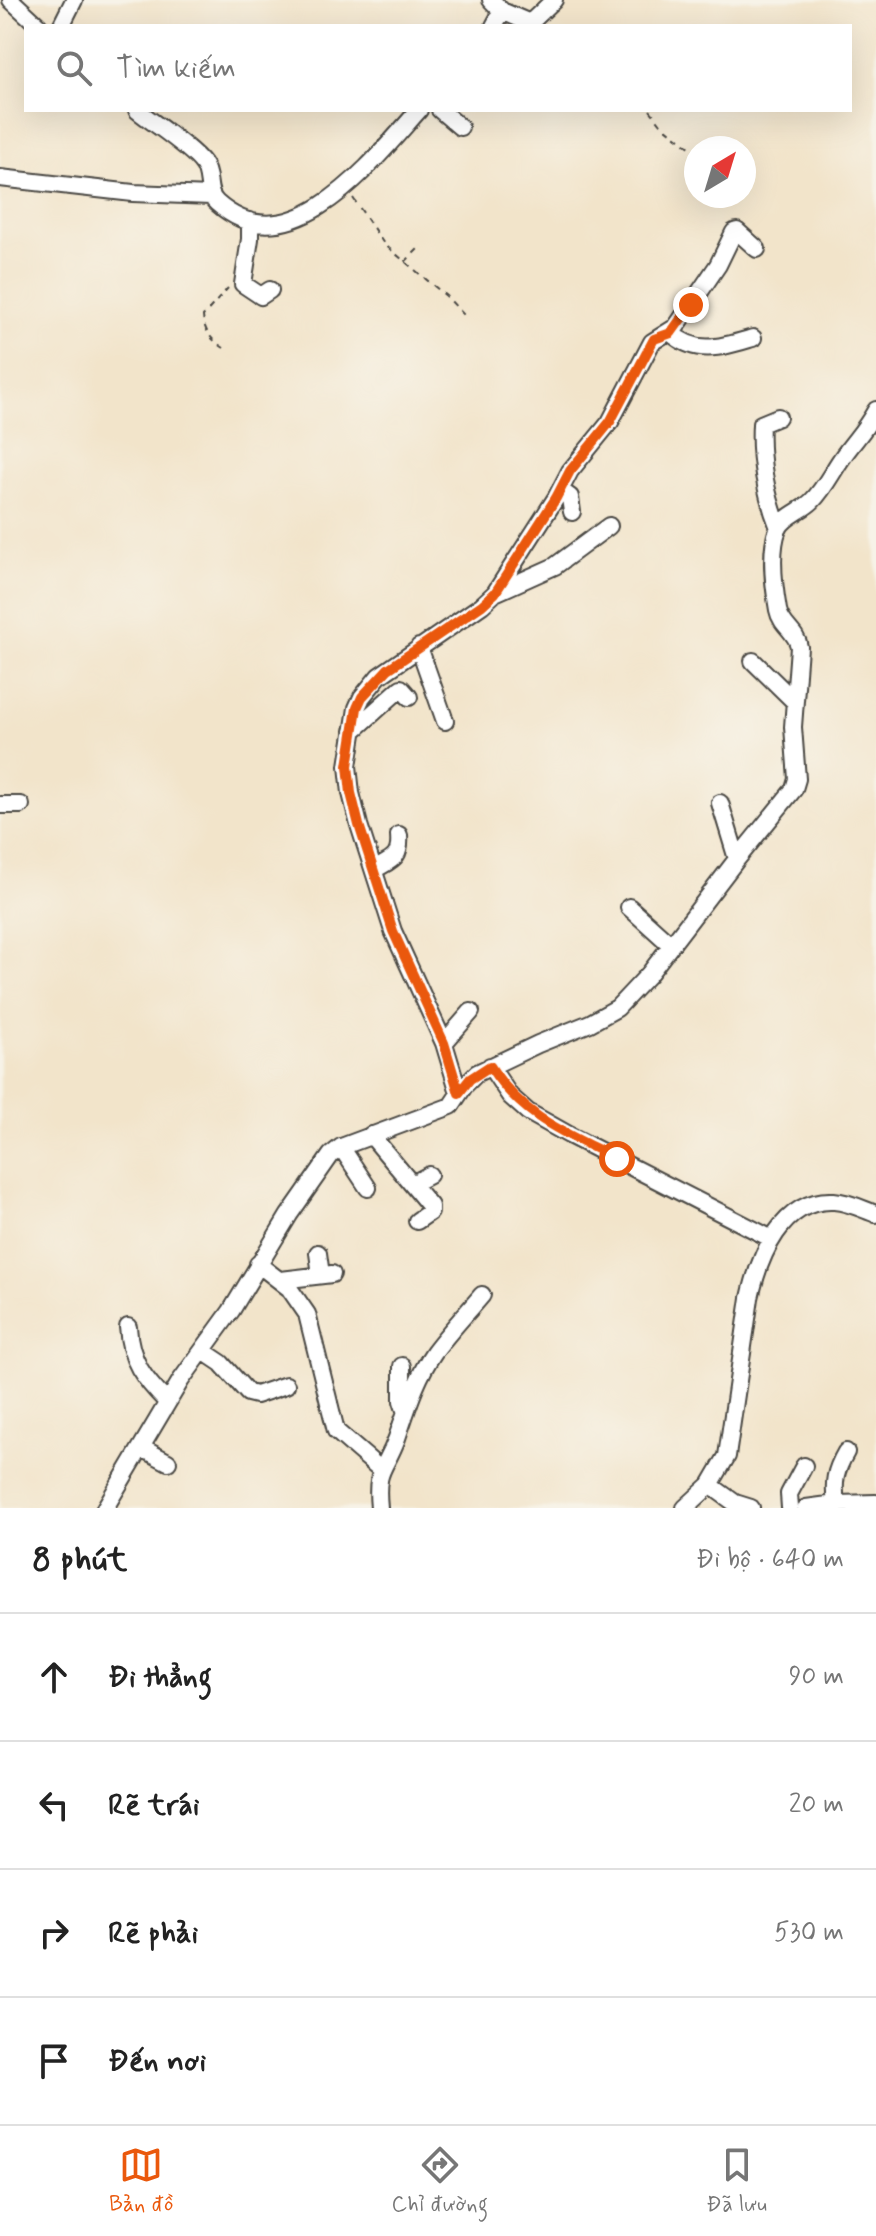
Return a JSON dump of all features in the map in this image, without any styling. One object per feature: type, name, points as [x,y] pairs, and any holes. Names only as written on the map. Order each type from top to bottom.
[{"type":"street","points":[[11,0],[37,24]]},
{"type":"street","points":[[62,24],[74,0]]},
{"type":"street","points":[[496,12],[530,23],[554,0]]},
{"type":"street","points":[[139,112],[203,164],[211,196],[217,203],[233,215],[250,221],[279,223],[297,219],[322,206],[345,187],[417,112]]},
{"type":"street","points":[[442,112],[460,127]]},
{"type":"street","points":[[0,178],[133,193],[211,196]]},
{"type":"street","points":[[250,221],[249,252],[243,284],[261,296],[270,290]]},
{"type":"street","points":[[459,1093],[444,1043],[393,931],[351,793],[348,766],[357,708],[362,697],[388,669],[495,593],[570,471],[610,422],[654,339],[671,333],[718,265],[734,232],[737,231],[757,249]]},
{"type":"street","points":[[671,333],[680,342],[715,349],[753,338]]},
{"type":"street","points":[[779,528],[815,498],[861,436],[876,410]]},
{"type":"street","points":[[105,1508],[167,1402],[325,1162],[341,1147],[451,1106],[470,1079],[490,1066],[590,1023],[617,1008],[644,981],[796,784],[794,701],[799,647],[797,638],[780,619],[778,611],[774,559],[779,528],[770,504],[761,444],[761,424],[778,417]]},
{"type":"street","points":[[560,490],[570,497],[572,512]]},
{"type":"street","points":[[495,593],[555,566],[609,526]]},
{"type":"street","points":[[419,647],[445,721]]},
{"type":"street","points":[[753,661],[794,701]]},
{"type":"street","points":[[353,731],[401,688],[409,697]]},
{"type":"street","points":[[720,803],[737,859]]},
{"type":"street","points":[[0,805],[21,805]]},
{"type":"street","points":[[374,870],[399,852],[399,835]]},
{"type":"street","points":[[629,907],[671,945]]},
{"type":"street","points":[[444,1043],[471,1012]]},
{"type":"street","points":[[490,1066],[510,1096],[528,1112],[772,1239]]},
{"type":"street","points":[[371,1135],[431,1209],[417,1221]]},
{"type":"street","points":[[341,1147],[368,1188]]},
{"type":"street","points":[[412,1184],[429,1175]]},
{"type":"street","points":[[685,1508],[710,1485],[727,1456],[755,1272],[772,1239],[789,1218],[812,1204],[833,1201],[852,1204],[875,1214]]},
{"type":"street","points":[[281,1280],[326,1275],[318,1253]]},
{"type":"street","points":[[258,1264],[281,1280],[307,1314],[336,1431],[380,1469]]},
{"type":"street","points":[[379,1508],[377,1490],[380,1469],[396,1441],[421,1374],[433,1353],[482,1295]]},
{"type":"street","points":[[128,1327],[130,1347],[140,1373],[167,1402]]},
{"type":"street","points":[[203,1351],[221,1363],[248,1393],[256,1395],[286,1385]]},
{"type":"street","points":[[402,1366],[405,1412]]},
{"type":"street","points":[[142,1448],[168,1462]]},
{"type":"street","points":[[836,1504],[836,1471],[846,1452]]},
{"type":"street","points":[[790,1508],[789,1494],[804,1466]]},
{"type":"street","points":[[710,1485],[735,1503],[751,1508]]},
{"type":"street","points":[[806,1508],[876,1503]]},
{"type":"path","points":[[652,112],[684,142]]},
{"type":"path","points":[[345,187],[384,244],[465,316]]},
{"type":"path","points":[[405,262],[421,246]]},
{"type":"path","points":[[224,348],[213,341],[206,331],[203,316],[243,273]]},
{"type":"route","points":[[617,1159],[528,1112],[510,1096],[490,1066],[470,1079],[459,1093],[444,1043],[393,931],[359,825],[348,766],[357,708],[362,697],[388,669],[490,599],[556,498],[563,481],[610,422],[654,339],[671,333],[691,305]]}]
